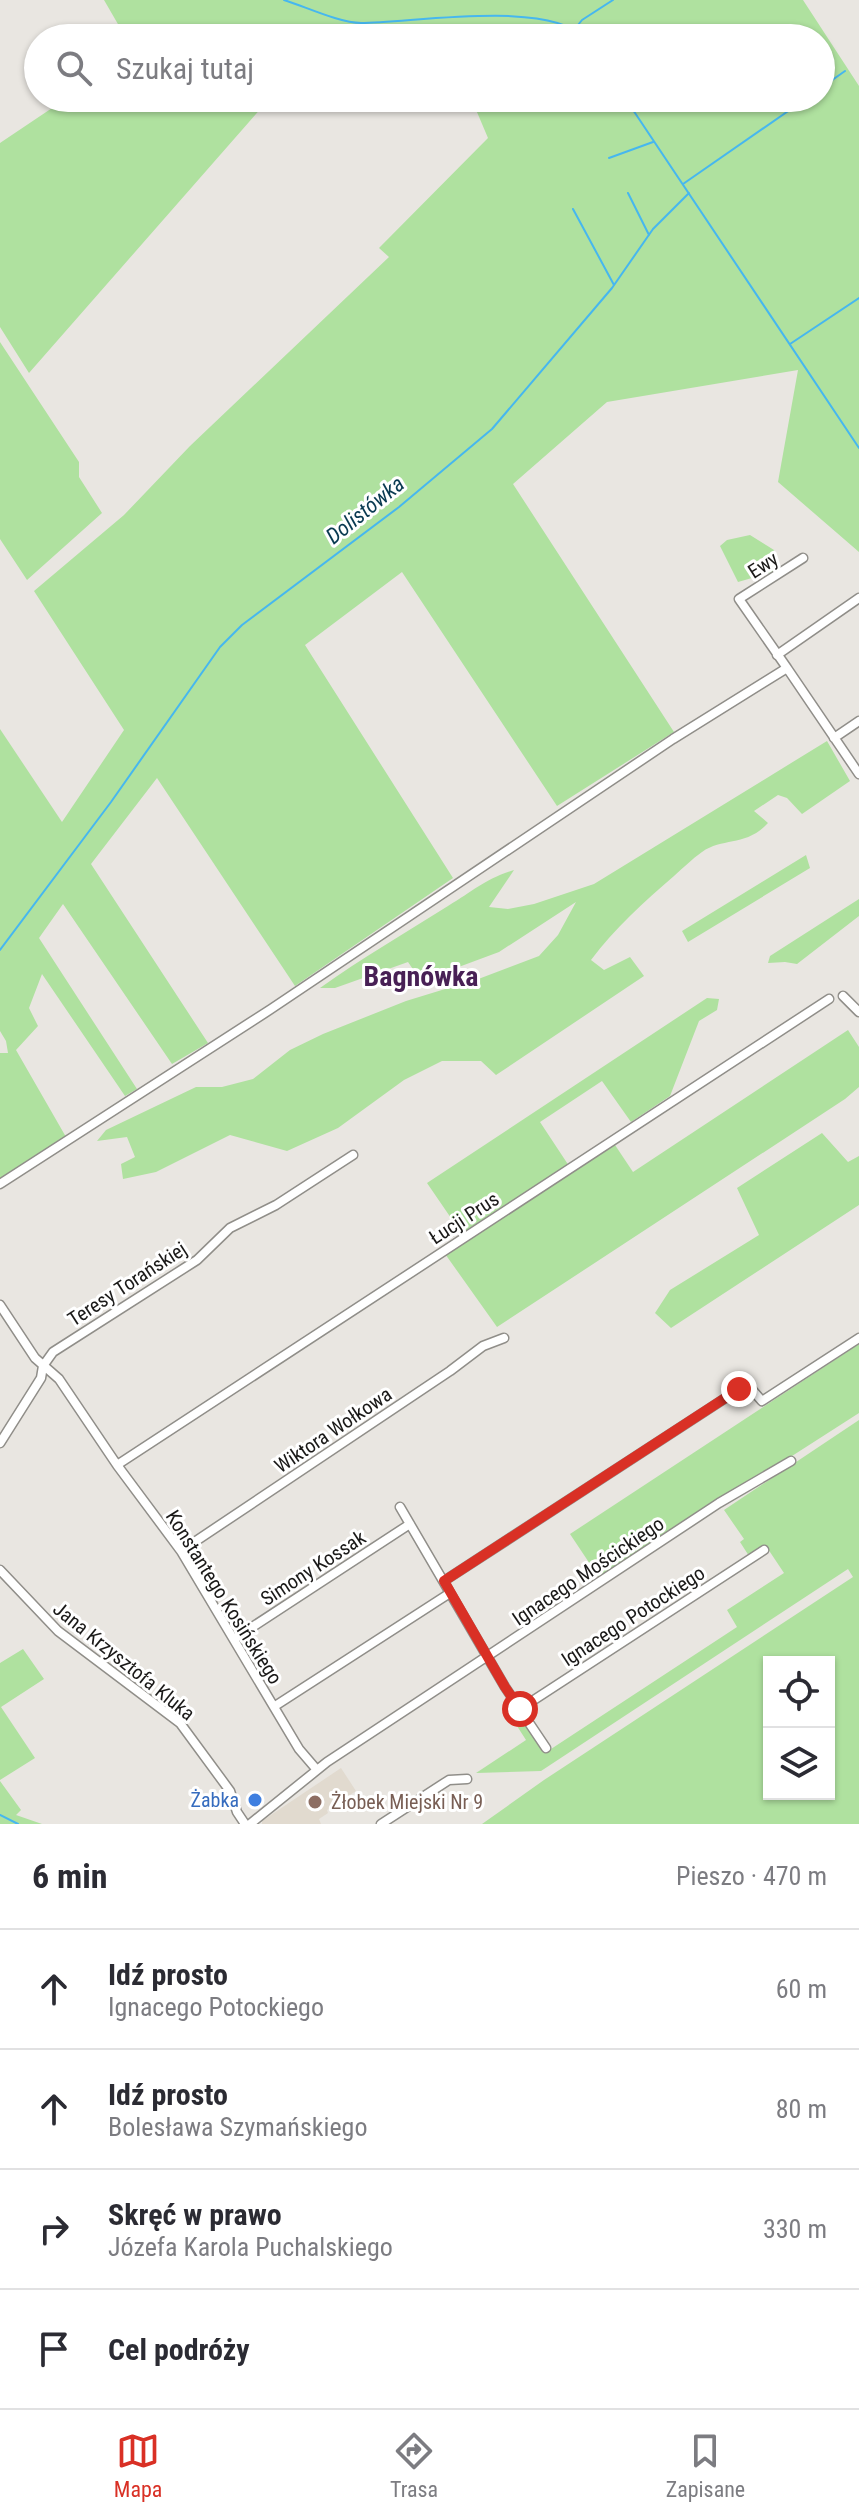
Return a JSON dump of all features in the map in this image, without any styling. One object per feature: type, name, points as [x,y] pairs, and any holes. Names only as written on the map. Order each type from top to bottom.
[{"type":"street","name":"Ewy","points":[[777,655],[739,599],[803,558]]},
{"type":"street","points":[[859,598],[777,655],[859,774]]},
{"type":"street","points":[[0,1184],[271,1009],[662,746],[787,668]]},
{"type":"street","points":[[834,738],[859,721]]},
{"type":"street","points":[[843,996],[859,1012]]},
{"type":"street","name":"Łucji Prus","points":[[117,1465],[829,999]]},
{"type":"street","name":"Teresy Torańskiej","points":[[43,1366],[53,1352],[197,1260],[230,1228],[276,1205],[353,1155]]},
{"type":"street","points":[[0,1305],[43,1366],[41,1378],[0,1443]]},
{"type":"street","name":"Wiktora Wołkowa","points":[[181,1551],[483,1346],[504,1338]]},
{"type":"street","points":[[444,1581],[747,1384],[762,1401],[859,1338]]},
{"type":"street","name":"Konstantego Kosińskiego","points":[[43,1366],[59,1379],[117,1465],[181,1551],[299,1749],[317,1770]]},
{"type":"street","name":"Ignacego Mościckiego","points":[[247,1824],[317,1770],[719,1503],[791,1461]]},
{"type":"street","points":[[400,1507],[487,1657],[546,1748]]},
{"type":"street","name":"Simony Kossak","points":[[234,1639],[410,1524]]},
{"type":"street","name":"Ignacego Potockiego","points":[[520,1709],[764,1550]]},
{"type":"street","name":"Jana Krzysztofa Kluka","points":[[0,1570],[58,1631],[180,1723],[230,1791],[237,1812],[247,1824]]},
{"type":"street","points":[[275,1706],[450,1593]]},
{"type":"street","points":[[381,1824],[449,1780],[467,1779]]},
{"type":"shaded area","name":"Żłobek Miejski Nr 9","points":[[341,1768],[356,1791],[327,1810],[328,1813],[319,1819],[321,1824],[262,1824],[262,1821]]},
{"type":"green space","points":[[104,0],[803,0],[819,24],[118,24]]},
{"type":"green space","points":[[835,49],[859,86],[859,552],[778,482],[798,370],[607,402],[513,484],[674,732],[557,806],[402,572],[305,645],[453,878],[295,986],[157,778],[91,864],[208,1043],[172,1064],[63,904],[39,938],[137,1089],[125,1096],[42,974],[29,1008],[38,1026],[16,1050],[66,1137],[0,1182],[0,1053],[8,1053],[0,1031],[0,729],[62,822],[124,730],[34,591],[124,515],[190,446],[389,257],[379,248],[488,138],[477,112],[835,112]]},
{"type":"green space","points":[[46,112],[258,112],[29,373],[0,327],[0,143]]},
{"type":"green space","points":[[0,342],[79,462],[79,477],[102,513],[27,580],[0,539]]},
{"type":"green space","points":[[750,535],[774,550],[776,571],[738,582],[720,546],[727,540]]},
{"type":"green space","points":[[827,741],[850,781],[802,814],[787,798],[778,795],[754,811],[768,823],[760,831],[743,839],[710,847],[695,858],[630,916],[591,960],[604,970],[630,957],[644,976],[496,1075],[481,1061],[442,1061],[404,1080],[338,1128],[287,1151],[230,1135],[156,1172],[123,1179],[121,1164],[135,1157],[127,1137],[97,1141],[106,1130],[196,1087],[222,1087],[253,1079],[290,1050],[323,1034],[406,1001],[539,956],[558,935],[576,902],[499,952],[421,981],[408,962],[335,988],[320,988],[503,874],[514,870],[489,907],[508,909],[534,904],[594,884]]},
{"type":"green space","points":[[806,855],[810,868],[688,942],[682,931]]},
{"type":"green space","points":[[859,899],[859,916],[797,964],[768,963],[770,956]]},
{"type":"green space","points":[[707,998],[719,999],[717,1010],[699,1021],[670,1096],[631,1122],[602,1081],[540,1122],[573,1172],[615,1145],[633,1172],[848,1030],[859,1047],[859,1087],[497,1327],[443,1251],[464,1237],[427,1183]]},
{"type":"green space","points":[[822,1133],[848,1162],[859,1156],[859,1205],[671,1328],[655,1313],[670,1290],[759,1235],[737,1188]]},
{"type":"green space","points":[[859,1344],[859,1413],[600,1579],[570,1534]]},
{"type":"green space","points":[[859,1420],[859,1824],[482,1824],[853,1577],[848,1569],[541,1771],[476,1773],[526,1740],[517,1726],[531,1718],[551,1749],[737,1627],[727,1610],[784,1573],[766,1546],[749,1556],[740,1542],[744,1539],[724,1510]]},
{"type":"green space","points":[[23,1649],[44,1679],[1,1707],[35,1758],[0,1780],[0,1663]]},
{"type":"green space","points":[[0,1781],[21,1810],[16,1815],[42,1824],[0,1824]]},
{"type":"waterway","name":"Dolistówka","points":[[284,0],[333,18],[361,23],[514,16],[560,24]]},
{"type":"waterway","points":[[579,24],[613,0]]},
{"type":"waterway","points":[[835,78],[845,71]]},
{"type":"waterway","points":[[634,112],[859,448]]},
{"type":"waterway","points":[[683,184],[787,112]]},
{"type":"waterway","points":[[609,158],[653,142]]},
{"type":"waterway","points":[[628,193],[649,235]]},
{"type":"waterway","name":"Dolistówka","points":[[0,950],[111,802],[220,647],[242,625],[399,507],[492,429],[612,288],[653,229],[689,193]]},
{"type":"waterway","points":[[573,209],[614,285]]},
{"type":"waterway","points":[[790,344],[859,298]]},
{"type":"waterway","name":"Dolistówka","points":[[0,1815],[18,1824]]},
{"type":"place","name":"Żabka","points":[[255,1800]]},
{"type":"place","name":"Żłobek Miejski Nr 9","points":[[315,1802]]},
{"type":"district","name":"Bagnówka","points":[[421,976]]},
{"type":"route","points":[[520,1709],[444,1581],[739,1389]]}]
